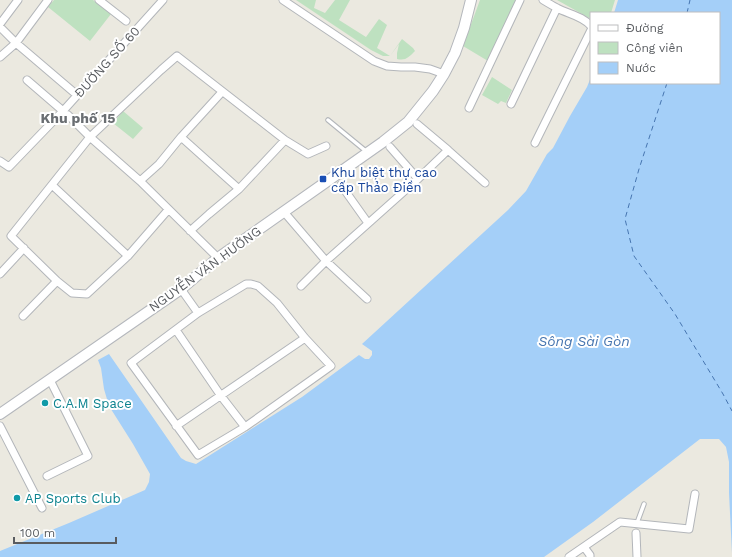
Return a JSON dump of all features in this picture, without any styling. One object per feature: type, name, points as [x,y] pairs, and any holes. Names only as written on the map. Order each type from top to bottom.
[{"type":"main road","points":[[444,74],[455,53],[464,28],[471,0]]},
{"type":"main road","name":"NGUYỄN VĂN HƯỞNG","points":[[0,414],[181,289],[218,258],[367,153],[413,123],[444,74]]},
{"type":"street","points":[[0,24],[18,0]]},
{"type":"street","points":[[98,0],[126,21]]},
{"type":"street","name":"ĐƯỜNG SỐ 60","points":[[0,161],[9,167],[66,113],[77,95],[163,0]]},
{"type":"street","points":[[283,0],[374,61],[387,66],[430,69],[444,74]]},
{"type":"street","points":[[469,108],[520,0]]},
{"type":"street","points":[[543,0],[584,20],[590,24]]},
{"type":"street","points":[[0,57],[16,43],[47,1]]},
{"type":"street","points":[[511,104],[557,8]]},
{"type":"street","points":[[0,27],[16,43],[77,95]]},
{"type":"street","points":[[535,144],[590,32]]},
{"type":"street","points":[[168,210],[128,256],[87,294],[72,293],[57,281],[11,236],[90,138],[177,56],[285,140],[308,154],[326,146]]},
{"type":"street","points":[[27,80],[66,113],[90,138],[140,181],[218,258]]},
{"type":"street","points":[[140,181],[159,164],[181,137],[222,92]]},
{"type":"street","points":[[413,123],[448,150],[485,183]]},
{"type":"street","points":[[181,137],[239,189]]},
{"type":"street","points":[[190,231],[239,189],[285,140]]},
{"type":"street","points":[[390,147],[418,179]]},
{"type":"street","points":[[301,286],[326,261],[418,179],[448,150]]},
{"type":"street","points":[[342,185],[368,223]]},
{"type":"street","points":[[52,186],[128,256]]},
{"type":"street","points":[[284,212],[326,261],[367,299]]},
{"type":"street","points":[[0,274],[24,248]]},
{"type":"street","points":[[23,316],[57,281]]},
{"type":"street","points":[[246,284],[258,286],[277,303],[305,338],[331,366],[245,427],[198,455],[131,363],[198,313],[246,284]]},
{"type":"street","points":[[181,289],[198,313]]},
{"type":"street","points":[[176,330],[221,396],[245,427]]},
{"type":"street","points":[[176,426],[305,338]]},
{"type":"street","points":[[47,476],[88,456],[50,380]]},
{"type":"street","points":[[0,426],[42,508]]},
{"type":"street","points":[[569,557],[620,522],[689,529],[695,494]]},
{"type":"street","points":[[636,533],[637,557]]},
{"type":"street","points":[[584,547],[590,557]]},
{"type":"lane","points":[[328,120],[367,153]]},
{"type":"lane","points":[[637,523],[644,504]]},
{"type":"green space","points":[[54,0],[93,0],[111,14],[90,41],[48,7]]},
{"type":"green space","points":[[296,0],[316,0],[314,8],[325,13],[335,0],[350,0],[339,20],[366,37],[379,19],[387,25],[377,48],[390,56],[383,56],[371,50]]},
{"type":"green space","points":[[480,0],[516,0],[488,61],[463,46]]},
{"type":"green space","points":[[557,0],[615,0],[611,12],[590,12],[590,18]]},
{"type":"green space","points":[[402,39],[415,51],[405,59],[397,59],[399,44],[390,56]]},
{"type":"green space","points":[[492,77],[512,90],[506,103],[501,101],[498,104],[482,95]]},
{"type":"green space","points":[[123,111],[143,128],[133,139],[113,123]]},
{"type":"water","name":"Sông Sài Gòn","points":[[618,0],[732,0],[732,553],[729,462],[726,447],[719,439],[700,439],[593,522],[544,557],[0,557],[0,551],[145,490],[149,482],[150,474],[109,406],[98,360],[109,354],[181,458],[196,464],[302,397],[359,355],[365,359],[369,359],[372,355],[372,351],[362,344],[508,210],[526,191],[547,154],[553,148],[590,80],[590,84],[720,84],[720,12],[614,12]]},
{"type":"ferry route","points":[[687,12],[690,0]]},
{"type":"ferry route","points":[[667,84],[639,169],[625,219],[634,256],[675,314],[732,411]]},
{"type":"place","name":"Khu biệt thự cao cấp Thảo Điền","points":[[323,179]]},
{"type":"place","name":"C.A.M Space","points":[[45,403]]},
{"type":"place","name":"AP Sports Club","points":[[17,498]]},
{"type":"district","name":"Khu phố 15","points":[[78,118]]}]
